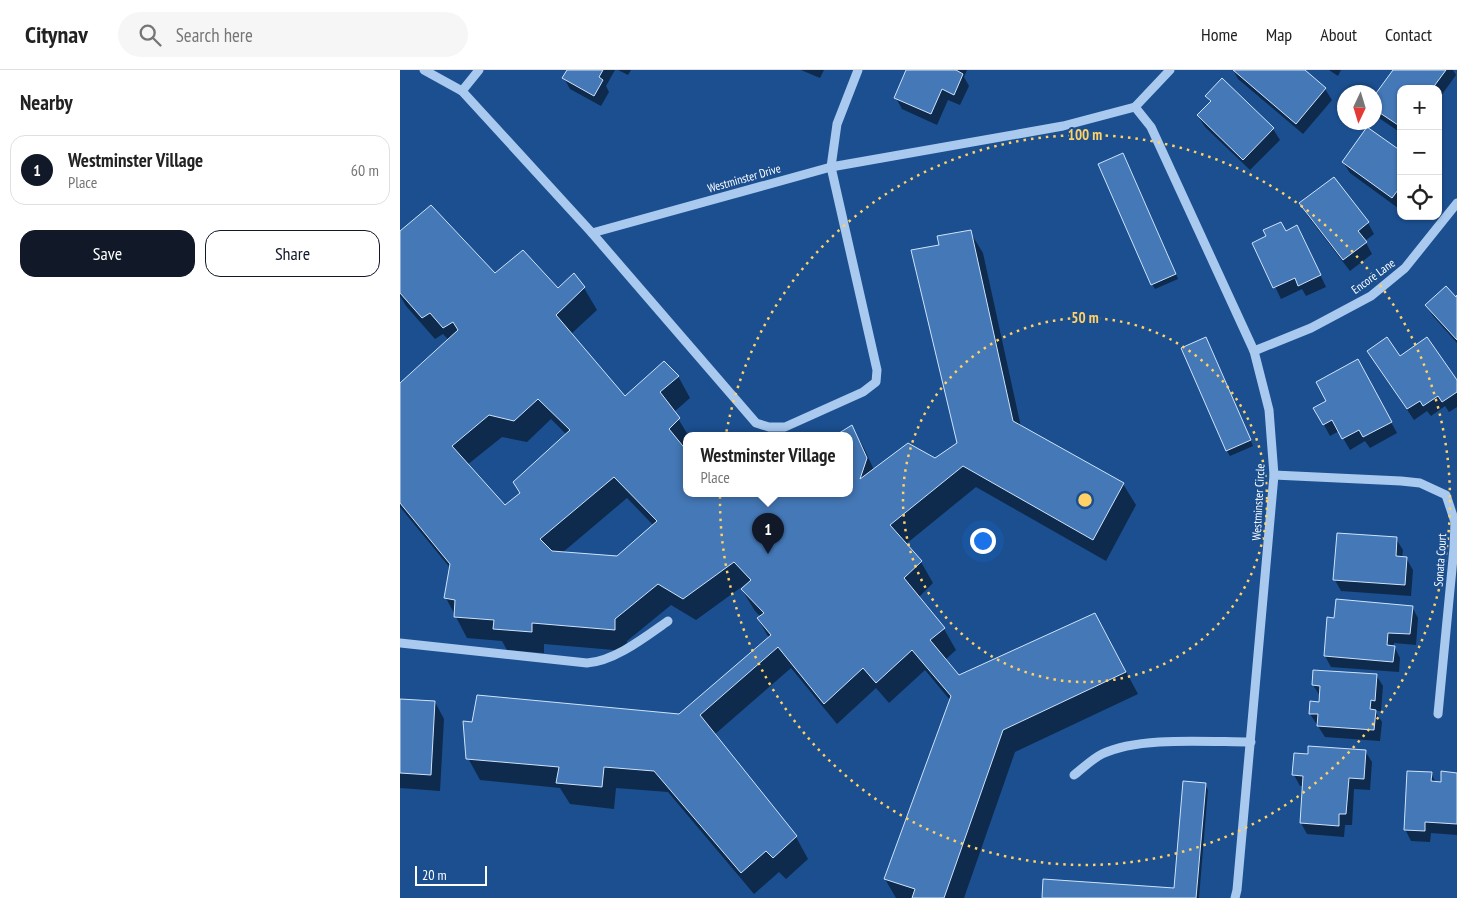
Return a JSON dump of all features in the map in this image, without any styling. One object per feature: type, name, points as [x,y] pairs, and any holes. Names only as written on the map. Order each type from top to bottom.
[{"type":"street","points":[[424,70],[462,91],[592,233],[756,423],[769,427],[785,427],[862,392],[876,382],[878,370],[831,166],[837,124],[858,70]]},
{"type":"street","points":[[462,91],[479,70]]},
{"type":"street","points":[[1135,107],[1170,70]]},
{"type":"street","name":"Westminster Drive","points":[[592,233],[831,166],[1063,126],[1135,107]]},
{"type":"street","name":"Westminster Circle","points":[[1135,107],[1152,127],[1254,351],[1269,410],[1274,475],[1251,742],[1235,898]]},
{"type":"street","name":"Encore Lane","points":[[1254,351],[1311,328],[1371,296],[1406,268],[1457,203]]},
{"type":"street","name":"Sonata Court","points":[[1274,475],[1420,483],[1446,495],[1455,522],[1438,714]]},
{"type":"street","points":[[400,643],[586,663],[598,662],[609,658],[668,621]]},
{"type":"street","points":[[1074,775],[1102,755],[1127,745],[1170,742],[1251,742]]},
{"type":"building","points":[[567,70],[603,70],[599,77],[603,80],[594,96],[562,78]]},
{"type":"building","points":[[906,70],[956,70],[963,74],[954,95],[942,89],[931,114],[894,98]]},
{"type":"building","points":[[1233,70],[1305,70],[1326,88],[1296,124]]},
{"type":"building","points":[[1393,70],[1446,70],[1435,85],[1397,85],[1397,124],[1382,114],[1382,85]]},
{"type":"building","points":[[1222,78],[1274,128],[1243,160],[1197,115],[1211,101],[1205,96]]},
{"type":"building","points":[[1365,130],[1371,130],[1397,148],[1397,191],[1392,198],[1342,162]]},
{"type":"building","points":[[1123,153],[1176,274],[1151,285],[1098,164]]},
{"type":"building","points":[[1334,177],[1369,222],[1358,231],[1367,242],[1343,260],[1299,203]]},
{"type":"building","points":[[431,205],[495,273],[523,250],[558,288],[574,273],[585,287],[556,315],[625,396],[664,361],[679,376],[660,392],[680,418],[669,429],[683,446],[683,497],[853,497],[853,432],[841,432],[852,425],[867,458],[860,479],[908,443],[935,458],[957,443],[911,250],[939,245],[937,236],[971,230],[1013,421],[1124,483],[1093,540],[963,466],[890,525],[922,561],[904,578],[945,628],[930,640],[959,675],[1095,613],[1126,672],[1003,730],[944,898],[912,898],[915,889],[884,879],[951,696],[912,650],[876,683],[863,668],[824,704],[778,647],[700,715],[797,836],[773,858],[766,851],[741,873],[654,771],[604,767],[602,787],[556,783],[559,767],[466,759],[463,721],[472,722],[477,695],[679,714],[771,635],[757,618],[764,613],[741,589],[751,580],[734,562],[683,599],[658,584],[615,619],[615,630],[532,623],[532,632],[493,629],[494,620],[454,617],[455,600],[444,598],[450,564],[400,503],[400,383],[458,330],[453,322],[443,328],[430,313],[422,318],[400,293],[400,231]],"holes":[[[538,399],[570,430],[513,482],[520,493],[505,505],[452,446],[489,415],[514,421]],[[614,477],[657,521],[617,556],[552,551],[540,539]]]},
{"type":"building","points":[[1281,222],[1286,231],[1297,225],[1321,275],[1298,286],[1295,278],[1273,288],[1252,243],[1266,236],[1263,230]]},
{"type":"building","points":[[1446,286],[1456,297],[1457,295],[1457,340],[1425,305]]},
{"type":"building","points":[[1206,337],[1251,440],[1226,451],[1181,348]]},
{"type":"building","points":[[1387,337],[1400,356],[1427,337],[1457,380],[1457,392],[1442,402],[1438,396],[1423,406],[1420,401],[1407,409],[1367,351]]},
{"type":"building","points":[[1358,359],[1392,422],[1363,437],[1359,430],[1342,439],[1332,420],[1323,425],[1313,408],[1326,401],[1316,382]]},
{"type":"building","points":[[1337,533],[1397,537],[1396,556],[1407,557],[1405,585],[1333,580]]},
{"type":"building","points":[[1336,599],[1413,606],[1410,634],[1388,633],[1387,645],[1395,646],[1393,662],[1324,656],[1327,617],[1334,618]]},
{"type":"building","points":[[1313,670],[1377,674],[1375,701],[1371,700],[1370,709],[1376,710],[1374,730],[1317,726],[1318,714],[1309,714],[1310,701],[1319,702],[1320,686],[1312,685]]},
{"type":"building","points":[[400,699],[435,701],[431,775],[400,773]]},
{"type":"building","points":[[1308,746],[1366,750],[1364,779],[1349,778],[1346,814],[1339,814],[1339,826],[1300,823],[1303,776],[1292,775],[1294,753],[1308,754]]},
{"type":"building","points":[[1407,771],[1432,772],[1431,781],[1441,782],[1441,771],[1457,773],[1457,824],[1425,822],[1425,831],[1404,830]]},
{"type":"building","points":[[1183,781],[1206,783],[1196,898],[1042,898],[1043,879],[1174,888]]},
{"type":"place","name":"Westminster Village","points":[[768,554]]}]
